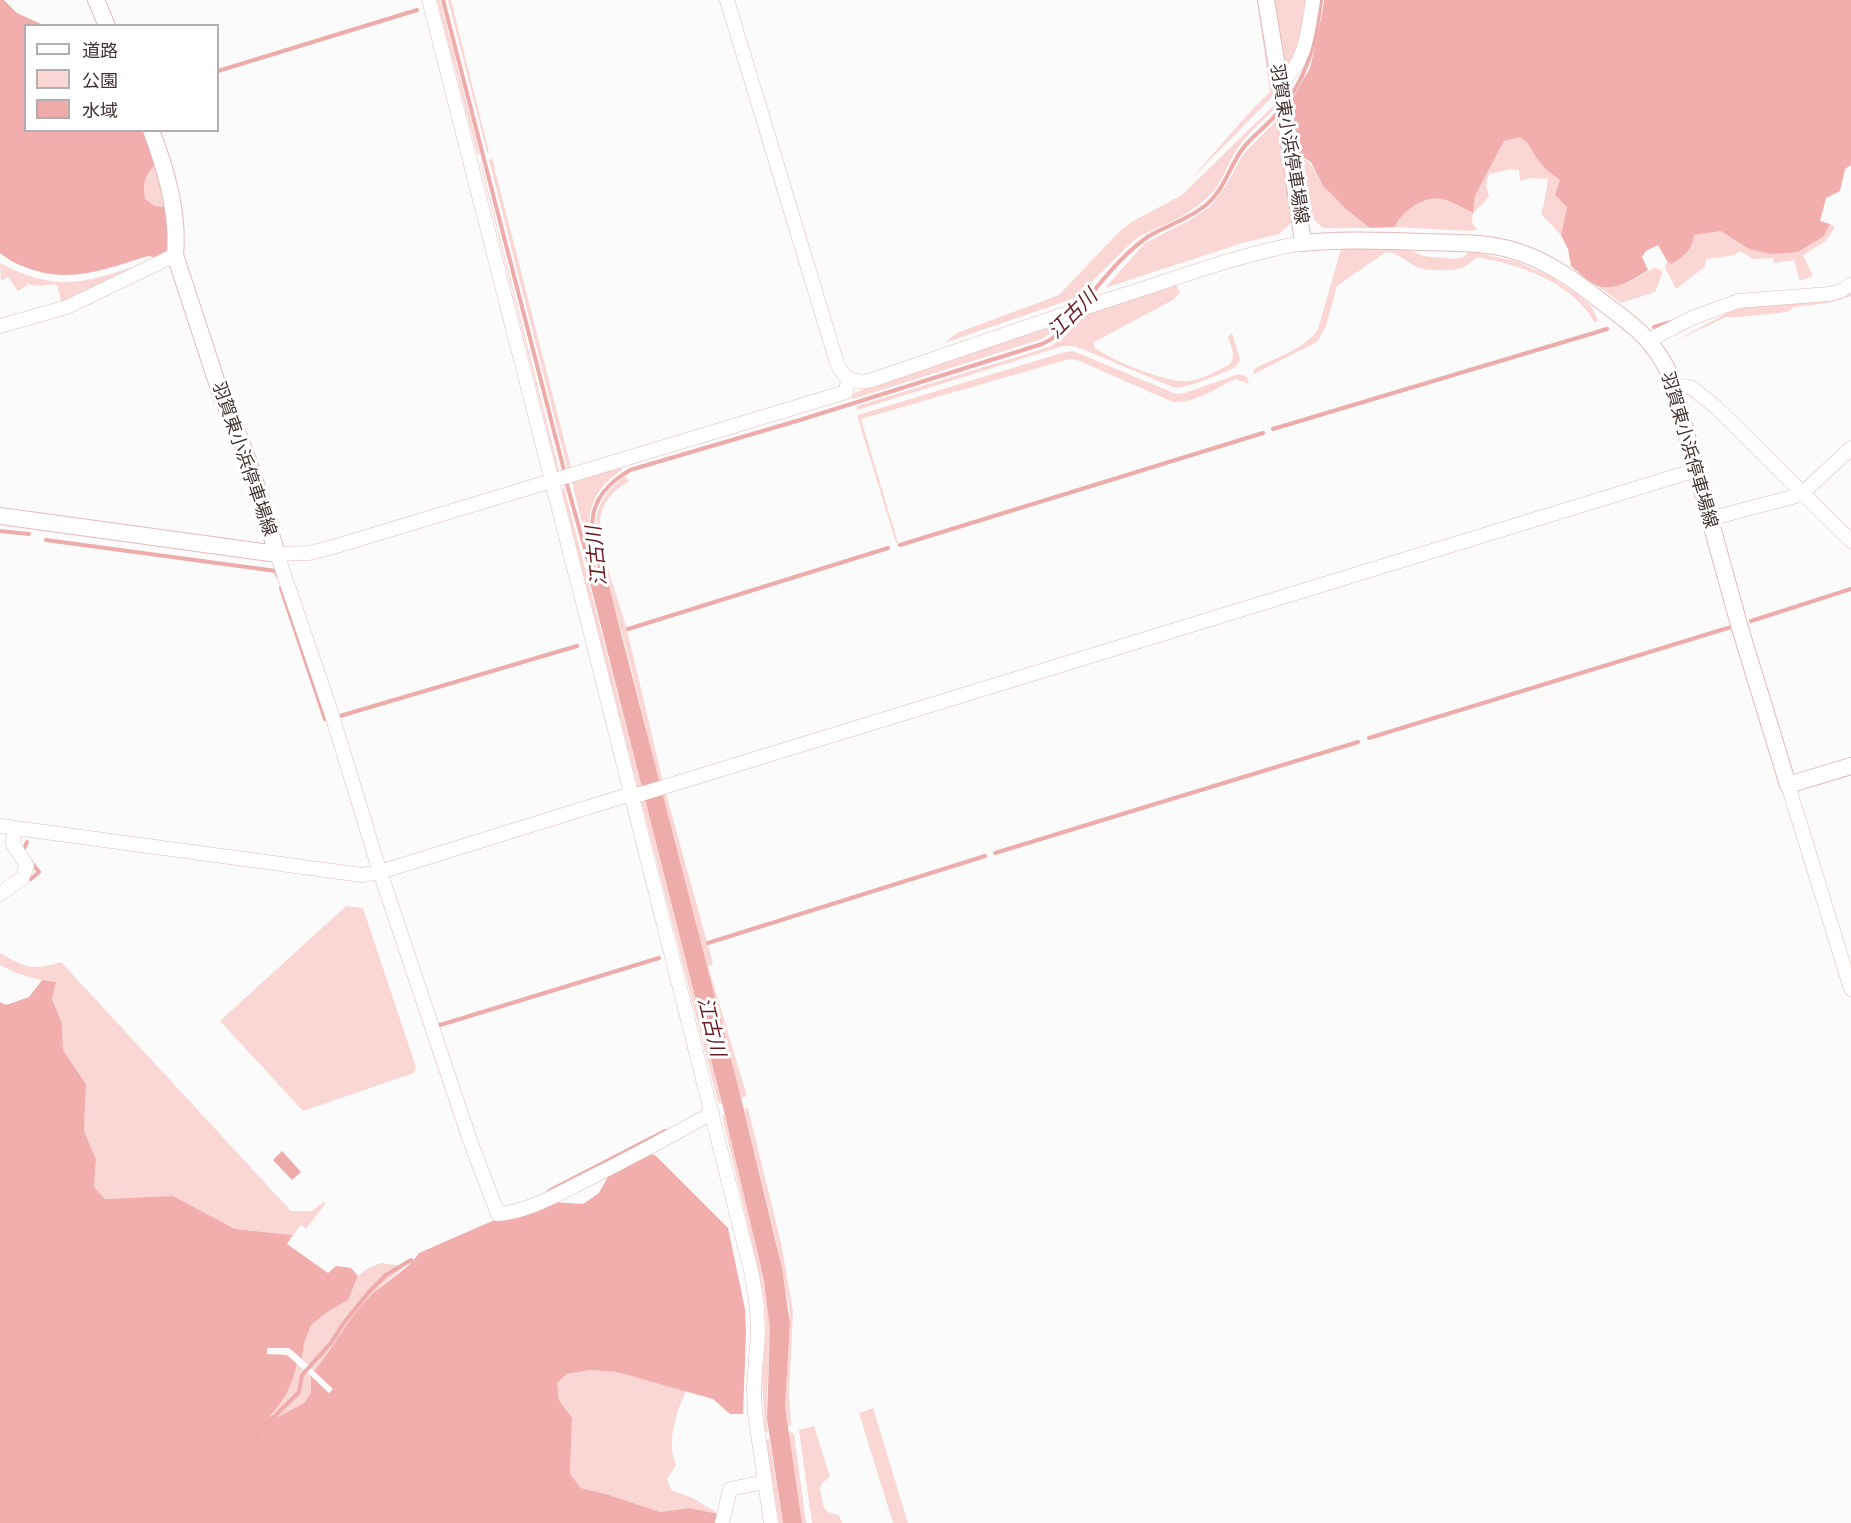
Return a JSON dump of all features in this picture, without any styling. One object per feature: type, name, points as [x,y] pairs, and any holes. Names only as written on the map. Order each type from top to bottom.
[{"type":"main road","points":[[96,0],[106,24]]},
{"type":"main road","name":"羽賀東小浜停車場線","points":[[1266,0],[1303,243],[1339,240],[1397,241],[1488,245],[1512,250],[1532,257],[1566,276],[1626,320],[1649,340],[1663,360],[1675,390],[1740,628],[1788,785]]},
{"type":"main road","name":"羽賀東小浜停車場線","points":[[0,516],[277,554],[175,255],[177,239],[168,182],[152,132]]},
{"type":"main road","points":[[1788,785],[1851,766]]},
{"type":"street","points":[[429,0],[560,479],[752,1275],[758,1333],[754,1386],[755,1413],[771,1523]]},
{"type":"street","points":[[727,0],[837,363],[848,379],[858,382],[872,380],[1090,305],[1249,254],[1303,243]]},
{"type":"street","points":[[1280,83],[1288,76],[1300,58],[1313,0]]},
{"type":"street","points":[[0,326],[67,307],[175,255]]},
{"type":"street","points":[[1649,340],[1692,318],[1738,301],[1829,294],[1851,285]]},
{"type":"street","points":[[712,1113],[652,1147],[533,1206],[498,1214],[472,1146],[380,872],[331,712],[277,554],[309,554],[846,392],[848,379]]},
{"type":"street","points":[[1675,390],[1685,386],[1692,388],[1716,407],[1851,541]]},
{"type":"street","points":[[1709,519],[1802,493],[1851,448]]},
{"type":"street","points":[[5,827],[362,875],[380,872],[1696,470]]},
{"type":"street","points":[[1788,785],[1851,989]]},
{"type":"street","points":[[0,894],[22,878],[27,866],[5,827]]},
{"type":"street","points":[[722,1523],[729,1489],[764,1482]]},
{"type":"green space","points":[[437,0],[440,0],[480,155],[477,153]]},
{"type":"green space","points":[[448,0],[451,0],[489,153],[487,152]]},
{"type":"green space","points":[[1257,0],[1260,0],[1275,94],[1190,180],[1270,92]]},
{"type":"green space","points":[[1272,0],[1310,0],[1298,56],[1285,74]]},
{"type":"green space","points":[[1274,105],[1276,107],[1240,145],[1210,195],[1185,214],[1132,242],[1075,298],[944,343],[957,333],[1059,295],[1120,231],[1130,223],[1182,195]]},
{"type":"green space","points":[[1276,121],[1280,127],[1294,220],[1279,234],[1239,244],[1105,288],[1145,243],[1188,221],[1211,206],[1225,187],[1244,153]]},
{"type":"green space","points":[[1520,137],[1530,146],[1543,166],[1561,180],[1567,207],[1561,235],[1541,214],[1548,179],[1529,178],[1520,181],[1519,170],[1512,169],[1489,174],[1486,185],[1489,197],[1473,213],[1472,223],[1477,229],[1472,231],[1395,227],[1408,210],[1428,200],[1442,199],[1472,213],[1475,196],[1504,141]]},
{"type":"green space","points":[[492,158],[572,471],[568,471],[489,160]]},
{"type":"green space","points":[[1303,158],[1307,160],[1328,191],[1370,228],[1323,228],[1312,218]]},
{"type":"green space","points":[[159,161],[169,207],[155,206],[145,199],[146,178]]},
{"type":"green space","points":[[481,162],[560,474],[558,474]]},
{"type":"green space","points":[[1830,224],[1835,227],[1826,241],[1803,255],[1813,276],[1800,281],[1794,260],[1774,263],[1773,258],[1753,259],[1740,251],[1735,255],[1706,259],[1705,267],[1676,289],[1665,267],[1667,261],[1671,264],[1693,235],[1721,231],[1824,236]]},
{"type":"green space","points":[[1341,249],[1406,249],[1424,256],[1454,259],[1463,257],[1471,251],[1518,262],[1551,277],[1578,295],[1591,306],[1598,320],[1595,323],[1586,309],[1560,286],[1527,270],[1477,257],[1464,267],[1427,270],[1396,254],[1386,252],[1337,286],[1326,326],[1317,342],[1254,374],[1253,371],[1256,368],[1299,347],[1318,329]]},
{"type":"green space","points":[[0,263],[20,272],[55,282],[87,280],[142,264],[62,304],[57,285],[28,284],[18,291],[8,277],[1,281]]},
{"type":"green space","points":[[1655,268],[1661,270],[1662,274],[1655,292],[1621,303],[1598,286],[1625,283]]},
{"type":"green space","points":[[1176,285],[1180,293],[1173,300],[1094,342],[1094,346],[1111,358],[1140,370],[1169,379],[1189,381],[1204,377],[1229,365],[1233,355],[1228,337],[1232,333],[1240,359],[1235,367],[1188,386],[1175,388],[1074,346],[1063,346],[857,410],[857,406],[1049,347],[1063,338],[1086,314]]},
{"type":"green space","points":[[1851,293],[1851,296],[1828,303],[1794,307],[1787,312],[1726,317],[1671,343],[1731,311]]},
{"type":"green space","points":[[1059,323],[1042,339],[853,399],[852,395],[856,392]]},
{"type":"green space","points":[[1073,351],[1176,394],[1239,374],[1247,377],[1249,384],[1235,379],[1189,401],[1173,402],[1077,360],[1069,359],[861,419],[898,543],[896,543],[858,415]]},
{"type":"green space","points":[[619,466],[622,470],[599,492],[590,517],[589,531],[598,576],[595,577],[572,482]]},
{"type":"green space","points":[[626,476],[629,481],[618,488],[603,508],[600,531],[605,558],[626,627],[663,783],[659,784],[630,663],[597,543],[596,520],[602,501],[610,490]]},
{"type":"green space","points":[[564,487],[642,789],[638,789],[562,490]]},
{"type":"green space","points":[[665,790],[713,964],[708,966],[747,1096],[741,1098],[661,792]]},
{"type":"green space","points":[[644,797],[722,1104],[718,1102],[641,801]]},
{"type":"green space","points":[[346,906],[363,908],[416,1067],[414,1073],[303,1111],[220,1021]]},
{"type":"green space","points":[[0,953],[29,966],[36,967],[61,962],[291,1211],[312,1211],[325,1201],[306,1229],[301,1225],[293,1235],[235,1229],[173,1196],[105,1199],[94,1187],[96,1159],[84,1131],[86,1084],[63,1050],[62,1023],[52,999],[56,982],[27,976],[0,965]]},
{"type":"green space","points":[[748,1108],[782,1248],[793,1312],[789,1394],[791,1424],[788,1427],[785,1407],[789,1307],[778,1249],[744,1109]]},
{"type":"green space","points":[[722,1115],[725,1115],[767,1297],[770,1326],[768,1433],[765,1431],[762,1379],[766,1328],[765,1305]]},
{"type":"green space","points":[[381,1263],[405,1266],[377,1289],[361,1306],[314,1371],[302,1359],[311,1324],[354,1287],[358,1276],[368,1268]]},
{"type":"green space","points":[[297,1364],[311,1376],[311,1393],[304,1403],[272,1420],[269,1417],[287,1392]]},
{"type":"green space","points":[[590,1370],[617,1372],[686,1391],[673,1428],[672,1447],[676,1465],[667,1479],[671,1490],[693,1498],[719,1514],[689,1508],[660,1512],[581,1488],[570,1474],[572,1418],[559,1400],[557,1383],[567,1374]]},
{"type":"green space","points":[[873,1408],[908,1523],[893,1523],[859,1413]]},
{"type":"green space","points":[[814,1426],[830,1477],[822,1483],[820,1488],[823,1506],[828,1512],[839,1515],[842,1523],[812,1523],[799,1430]]},
{"type":"green space","points":[[788,1433],[794,1434],[806,1523],[802,1523]]},
{"type":"green space","points":[[769,1438],[783,1523],[779,1523],[766,1441]]},
{"type":"shaded area","points":[[0,0],[4,0],[17,13],[41,24],[24,24],[24,132],[146,132],[159,161],[146,178],[145,199],[155,206],[169,207],[173,238],[166,255],[158,258],[148,256],[102,270],[72,275],[41,272],[22,266],[0,253]]},
{"type":"shaded area","points":[[1324,0],[1851,0],[1851,165],[1845,169],[1840,191],[1826,198],[1820,221],[1830,224],[1824,236],[1798,252],[1772,254],[1749,249],[1721,231],[1694,235],[1687,252],[1671,264],[1658,245],[1646,251],[1642,257],[1648,270],[1618,286],[1598,286],[1571,266],[1568,249],[1561,235],[1567,207],[1555,195],[1560,180],[1543,166],[1520,137],[1504,141],[1475,196],[1473,213],[1442,199],[1428,200],[1408,210],[1395,227],[1370,228],[1346,209],[1323,186],[1311,162],[1298,154],[1289,104],[1310,68]]},
{"type":"shaded area","points":[[42,980],[56,982],[52,999],[62,1023],[63,1050],[86,1084],[84,1131],[96,1159],[94,1187],[105,1199],[173,1196],[235,1229],[293,1235],[287,1244],[328,1273],[336,1266],[351,1268],[358,1276],[348,1300],[327,1312],[311,1325],[304,1344],[302,1359],[289,1348],[267,1348],[267,1354],[287,1355],[297,1364],[287,1392],[270,1416],[272,1420],[304,1403],[311,1393],[311,1376],[329,1393],[333,1389],[314,1371],[370,1296],[410,1264],[419,1253],[497,1219],[554,1202],[583,1204],[599,1193],[610,1173],[648,1154],[655,1155],[728,1228],[745,1309],[743,1414],[730,1414],[713,1399],[617,1372],[590,1370],[567,1374],[557,1383],[559,1400],[572,1418],[570,1474],[581,1488],[660,1512],[689,1508],[719,1514],[718,1523],[0,1523],[0,1002],[6,1005],[29,997]]},
{"type":"water","points":[[606,575],[741,1098],[782,1268],[790,1324],[785,1407],[802,1523],[783,1523],[767,1419],[770,1328],[764,1280],[725,1115],[589,579]]},
{"type":"water","points":[[282,1151],[301,1172],[292,1180],[273,1160]]},
{"type":"waterway","points":[[443,0],[565,474]]},
{"type":"waterway","name":"江古川","points":[[1289,98],[1307,64],[1321,0]]},
{"type":"waterway","points":[[219,71],[417,10]]},
{"type":"waterway","name":"江古川","points":[[1085,302],[1115,266],[1140,242],[1206,205],[1222,186],[1245,146],[1279,111]]},
{"type":"waterway","name":"江古川","points":[[601,579],[592,528],[593,515],[604,492],[614,481],[630,470],[800,420],[1042,344],[1052,339],[1075,316]]},
{"type":"waterway","points":[[1654,327],[1671,322]]},
{"type":"waterway","points":[[1273,429],[1607,329]]},
{"type":"waterway","points":[[900,545],[1263,433]]},
{"type":"waterway","points":[[566,481],[594,581]]},
{"type":"waterway","points":[[0,531],[29,534]]},
{"type":"waterway","points":[[46,540],[276,571],[277,575]]},
{"type":"waterway","points":[[628,629],[888,548]]},
{"type":"waterway","points":[[281,588],[325,719]]},
{"type":"waterway","points":[[1751,621],[1851,589]]},
{"type":"waterway","points":[[1369,738],[1731,627]]},
{"type":"waterway","points":[[340,716],[577,646]]},
{"type":"waterway","points":[[995,853],[1358,742]]},
{"type":"waterway","points":[[23,851],[27,842]]},
{"type":"waterway","points":[[708,943],[985,856]]},
{"type":"waterway","points":[[31,862],[39,872],[31,879]]},
{"type":"waterway","points":[[440,1025],[659,958]]},
{"type":"waterway","points":[[549,1191],[665,1131]]},
{"type":"waterway","points":[[257,1437],[262,1426],[299,1392],[302,1375],[331,1343],[368,1293],[386,1275],[411,1260]]}]
